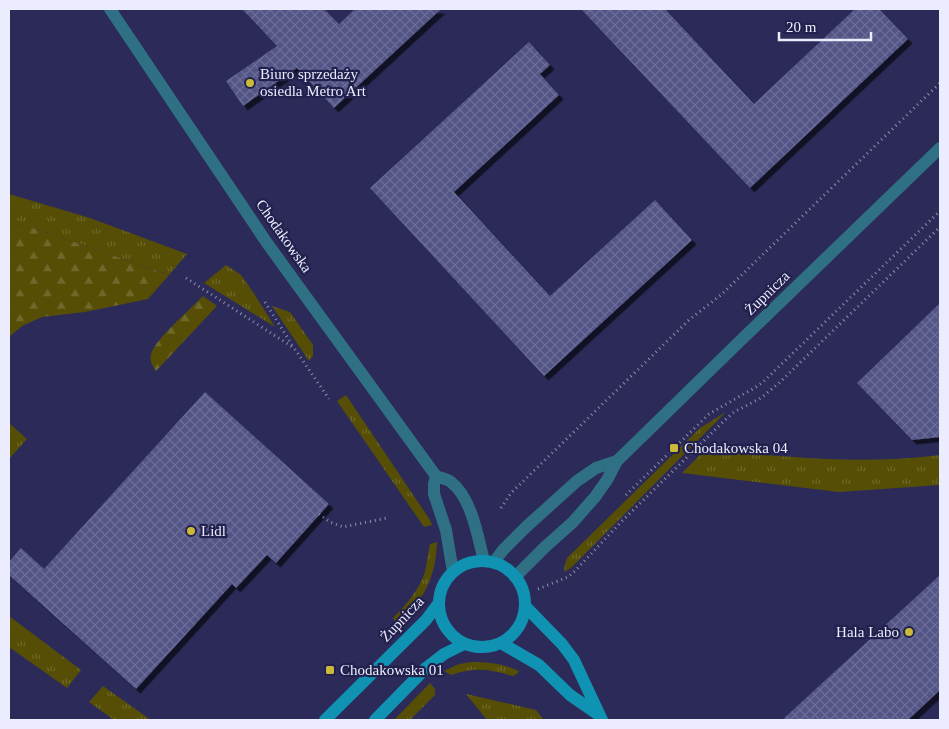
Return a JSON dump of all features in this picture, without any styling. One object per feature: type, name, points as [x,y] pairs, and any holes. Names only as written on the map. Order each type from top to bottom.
[{"type":"street","name":"Chodakowska","points":[[110,9],[268,243],[436,476],[450,481],[460,491],[470,510],[489,562]]},
{"type":"street","name":"Żupnicza","points":[[515,577],[574,522],[607,480],[618,461],[940,148]]},
{"type":"street","name":"Żupnicza","points":[[489,562],[577,481],[596,468],[618,461]]},
{"type":"street","points":[[436,476],[434,494],[446,530],[453,572]]},
{"type":"street","points":[[473,562],[489,562],[505,568],[520,584],[524,600],[523,616],[519,627],[501,643],[489,647],[476,647],[464,644],[453,637],[445,628],[438,604],[440,592],[446,580],[462,565],[473,562]]},
{"type":"street","points":[[524,600],[574,660],[601,718]]},
{"type":"street","name":"Żupnicza","points":[[325,720],[426,620],[438,604]]},
{"type":"street","points":[[501,643],[539,664],[570,695],[601,718]]},
{"type":"street","points":[[375,720],[426,668],[444,654],[464,644]]},
{"type":"path","points":[[501,508],[511,493],[689,320],[722,294],[940,83]]},
{"type":"path","points":[[620,501],[709,414],[756,388],[763,382],[940,211]]},
{"type":"path","points":[[524,600],[568,577],[575,571],[622,521],[726,419],[734,412],[761,398],[779,383],[940,227]]},
{"type":"path","points":[[186,278],[294,348]]},
{"type":"path","points":[[265,302],[329,399]]},
{"type":"path","points":[[319,514],[330,522],[343,527],[387,518]]},
{"type":"green space","points":[[9,194],[90,218],[187,254],[169,275],[37,229],[9,224]]},
{"type":"green space","points":[[9,224],[37,229],[169,275],[148,299],[85,312],[42,317],[22,326],[9,337]]},
{"type":"green space","points":[[226,265],[241,275],[275,327],[204,283]]},
{"type":"green space","points":[[203,296],[217,306],[156,371],[151,359],[154,347],[166,332]]},
{"type":"green space","points":[[272,306],[290,312],[313,345],[313,356],[309,361]]},
{"type":"green space","points":[[346,395],[432,525],[424,527],[337,401]]},
{"type":"green space","points":[[726,412],[565,572],[564,567],[567,558],[700,428]]},
{"type":"green space","points":[[9,423],[27,439],[9,459]]},
{"type":"green space","points":[[710,445],[752,454],[831,459],[867,460],[940,455],[940,485],[839,492],[682,473]]},
{"type":"green space","points":[[437,542],[431,578],[421,598],[397,625],[393,618],[416,591],[425,572],[430,544]]},
{"type":"green space","points":[[9,616],[81,670],[67,688],[9,647]]},
{"type":"green space","points":[[472,662],[496,664],[519,671],[513,676],[482,670],[451,675],[444,671],[459,664]]},
{"type":"green space","points":[[430,683],[435,689],[435,695],[410,720],[394,720]]},
{"type":"green space","points":[[103,686],[151,720],[114,720],[89,702]]},
{"type":"green space","points":[[466,694],[536,710],[544,720],[487,720]]},
{"type":"building","points":[[242,9],[324,9],[339,24],[355,9],[441,9],[334,108],[297,68],[243,106],[226,81],[277,46]]},
{"type":"building","points":[[581,9],[665,9],[754,104],[855,9],[879,9],[908,39],[750,188]]},
{"type":"building","points":[[529,42],[550,65],[540,74],[559,95],[454,192],[550,296],[655,200],[692,240],[544,376],[370,188]]},
{"type":"building","points":[[940,303],[940,437],[912,440],[857,383]]},
{"type":"building","name":"Lidl","points":[[205,392],[329,504],[276,563],[267,555],[236,588],[232,584],[136,689],[9,575],[9,562],[21,548],[44,569]]},
{"type":"building","name":"Hala Labo","points":[[940,575],[940,690],[908,720],[782,720]]},
{"type":"place","name":"Biuro sprzedaży osiedla Metro Art","points":[[250,83]]},
{"type":"place","name":"Chodakowska 04","points":[[674,448]]},
{"type":"place","name":"Lidl","points":[[191,531]]},
{"type":"place","name":"Hala Labo","points":[[909,632]]},
{"type":"place","name":"Chodakowska 01","points":[[330,670]]}]
